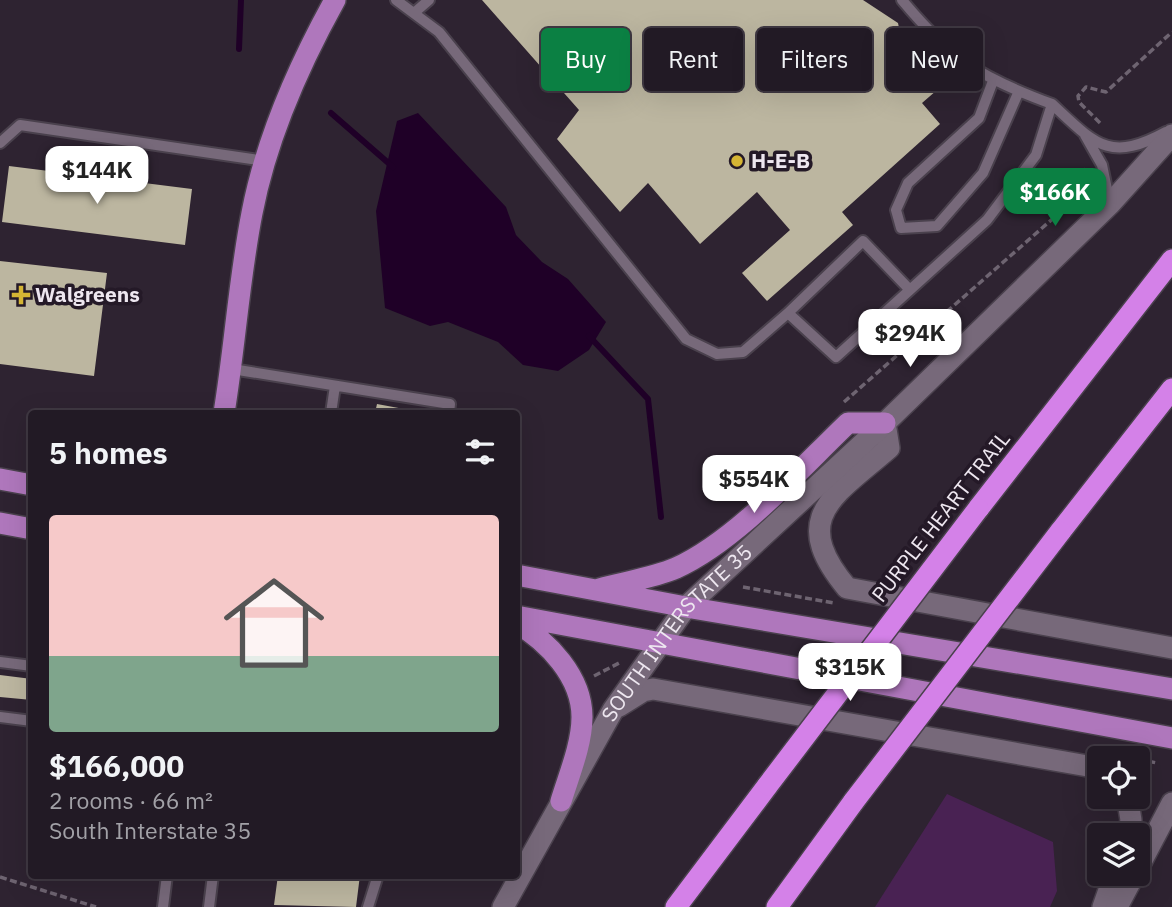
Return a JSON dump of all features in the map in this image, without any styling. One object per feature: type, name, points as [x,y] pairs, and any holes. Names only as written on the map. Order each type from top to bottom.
[{"type":"highway","name":"PURPLE HEART TRAIL","points":[[676,907],[978,509],[1172,260]]},
{"type":"highway","points":[[777,907],[854,801],[1172,389]]},
{"type":"main road","points":[[225,410],[243,265],[265,161],[319,28],[335,0]]},
{"type":"main road","name":"SOUTH INTERSTATE 35","points":[[520,876],[613,710],[658,641],[685,607],[886,423],[1110,204],[1172,135]]},
{"type":"main road","points":[[597,590],[676,568],[720,540],[761,506],[848,423],[886,423],[889,449],[826,505],[820,525],[820,549],[847,588],[1172,648]]},
{"type":"main road","points":[[0,479],[28,484]]},
{"type":"main road","points":[[0,523],[28,528]]},
{"type":"main road","points":[[520,576],[685,607],[1172,689]]},
{"type":"main road","points":[[520,617],[1172,738]]},
{"type":"main road","points":[[520,625],[539,636],[556,655],[568,673],[579,699],[582,716],[574,760],[561,801]]},
{"type":"main road","points":[[613,710],[643,691],[653,690],[1087,766]]},
{"type":"main road","points":[[1150,845],[1172,803]]},
{"type":"main road","name":"SOUTH INTERSTATE 35","points":[[503,907],[518,879]]},
{"type":"main road","points":[[1103,907],[1110,886]]},
{"type":"main road","points":[[1117,907],[1128,886]]},
{"type":"lane","points":[[396,0],[439,32],[686,339],[717,354],[743,352],[863,241],[910,290]]},
{"type":"lane","points":[[414,13],[429,0]]},
{"type":"lane","points":[[902,0],[926,29],[962,63],[993,81],[1052,104],[1086,135],[1111,148],[1125,150],[1172,129]]},
{"type":"lane","points":[[993,81],[979,118],[908,183],[896,210],[901,228],[937,226],[983,173],[1019,91]]},
{"type":"lane","points":[[788,313],[836,357],[987,220],[1036,155],[1052,104]]},
{"type":"lane","points":[[0,143],[20,125],[265,161]]},
{"type":"lane","points":[[1086,135],[1102,164],[1110,204]]},
{"type":"lane","points":[[232,369],[450,404],[449,410]]},
{"type":"lane","points":[[331,410],[335,386]]},
{"type":"lane","points":[[0,662],[28,666]]},
{"type":"lane","points":[[0,717],[28,720]]},
{"type":"lane","points":[[163,907],[166,879]]},
{"type":"lane","points":[[209,907],[212,879]]},
{"type":"lane","points":[[368,907],[377,879]]},
{"type":"path","points":[[1105,128],[1079,102],[1078,96],[1082,90],[1086,87],[1106,92],[1172,32]]},
{"type":"path","points":[[836,410],[1074,200],[1077,192],[1069,184],[1090,166]]},
{"type":"path","points":[[743,587],[847,605]]},
{"type":"path","points":[[586,680],[626,660]]},
{"type":"path","points":[[1150,762],[1157,763]]},
{"type":"path","points":[[0,877],[96,907]]},
{"type":"shaded area","points":[[418,113],[506,207],[516,235],[542,262],[568,279],[606,322],[589,350],[558,371],[523,365],[498,342],[448,322],[430,326],[385,308],[376,211],[397,121]]},
{"type":"shaded area","points":[[947,794],[1053,842],[1057,891],[1050,907],[875,907]]},
{"type":"building","name":"H-E-B","points":[[482,0],[863,0],[898,23],[899,28],[886,28],[886,91],[936,91],[922,103],[940,124],[842,212],[853,225],[767,301],[742,273],[790,230],[757,192],[700,244],[648,183],[620,212],[557,139],[579,110],[562,91],[630,91],[630,28],[541,28],[541,67]]},
{"type":"building","points":[[9,166],[192,189],[185,245],[2,222]]},
{"type":"building","name":"Walgreens","points":[[0,261],[107,273],[94,376],[0,364]]},
{"type":"building","points":[[377,404],[404,409],[404,410],[376,410]]},
{"type":"building","points":[[0,675],[28,678],[28,700],[0,697]]},
{"type":"building","points":[[277,879],[360,879],[356,907],[274,905]]},
{"type":"waterway","points":[[239,49],[241,0]]},
{"type":"waterway","points":[[331,113],[393,167]]},
{"type":"waterway","points":[[589,336],[648,399],[661,517]]},
{"type":"place","name":"H-E-B","points":[[737,161]]},
{"type":"place","name":"Walgreens","points":[[21,295]]}]
